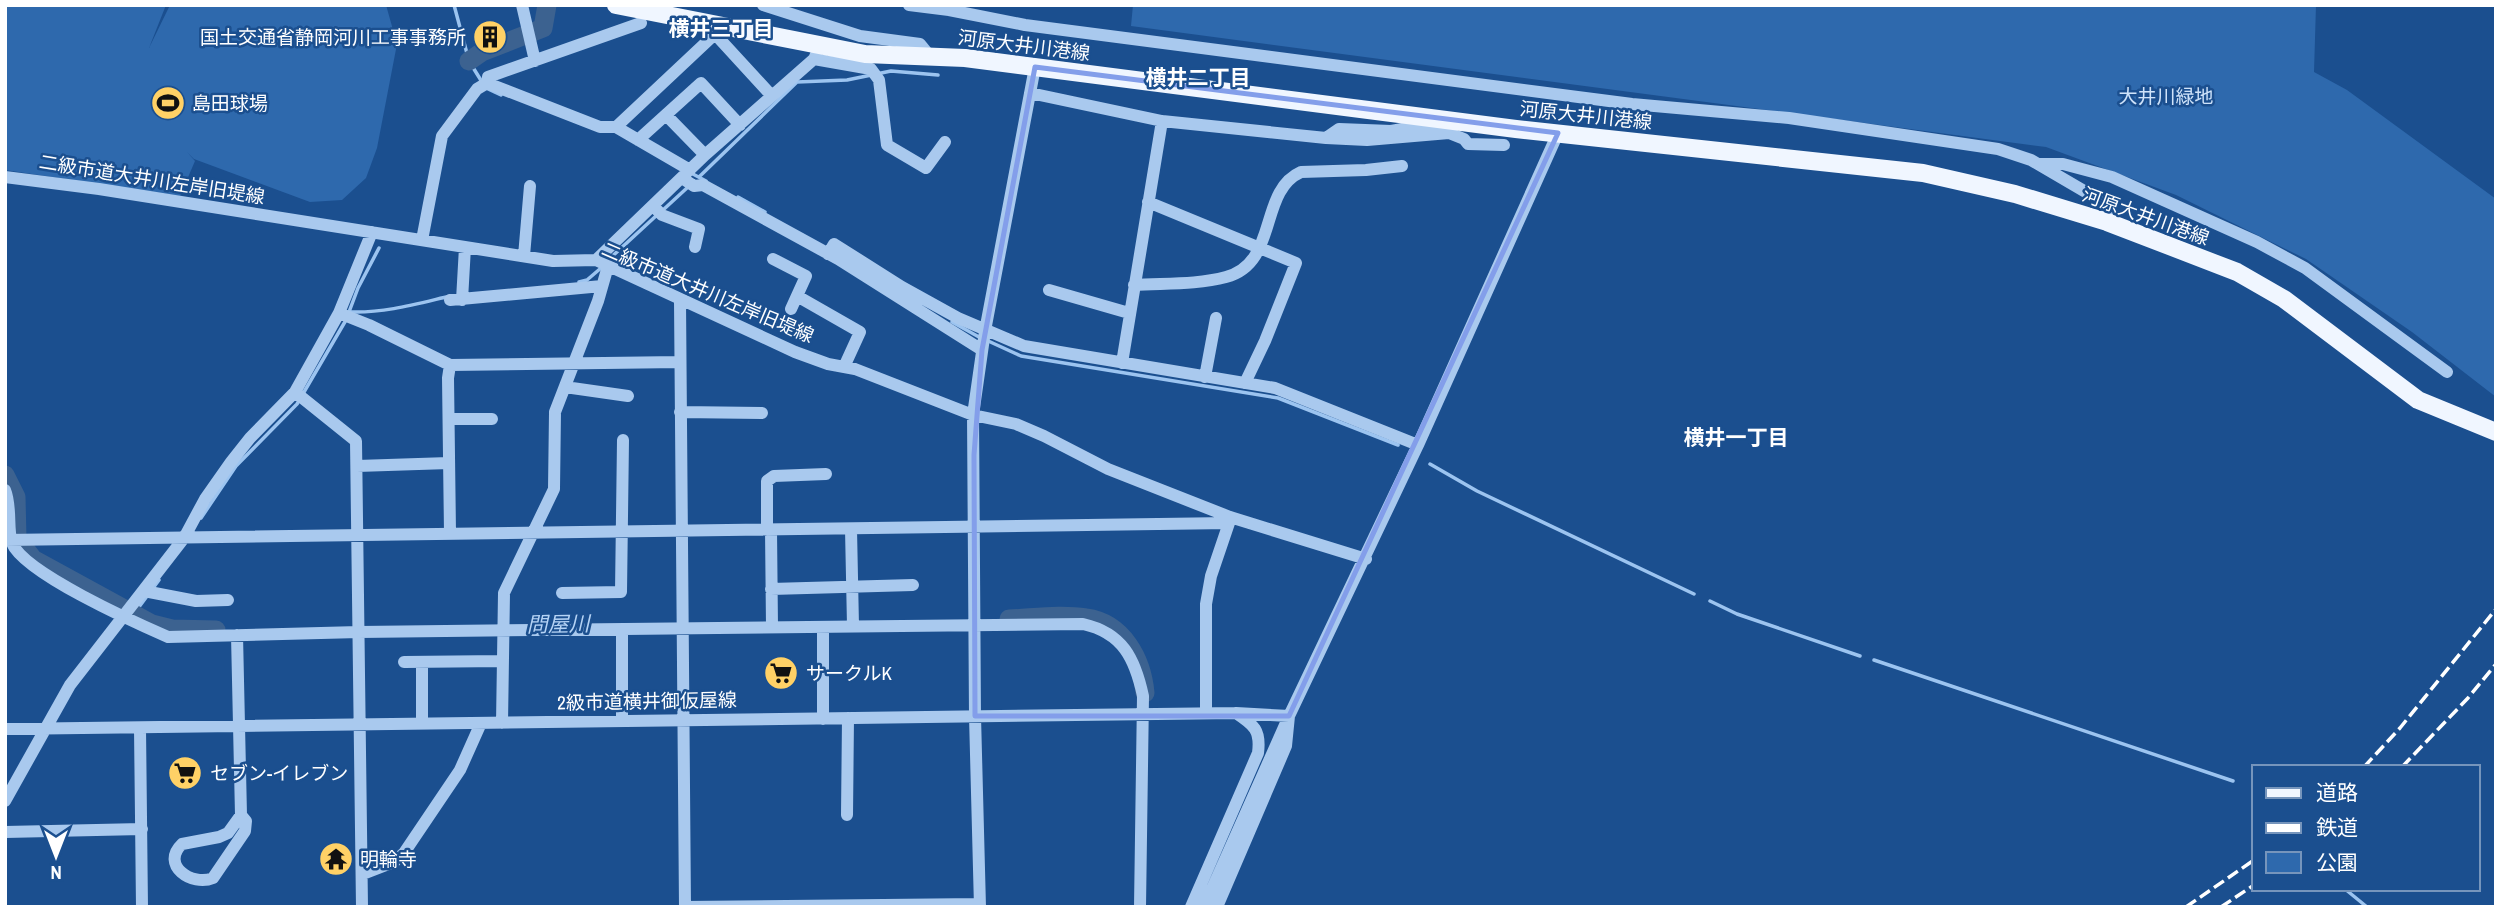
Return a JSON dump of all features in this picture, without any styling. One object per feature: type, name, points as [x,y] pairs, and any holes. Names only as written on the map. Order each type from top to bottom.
[{"type":"main road","name":"河原大井川港線","points":[[616,5],[817,52],[929,55],[1558,133],[1923,173],[2015,194],[2107,222],[2237,272],[2284,299],[2418,400],[2496,432]]},
{"type":"street","points":[[522,5],[535,61]]},
{"type":"street","points":[[763,5],[860,36],[920,44],[929,55]]},
{"type":"street","points":[[909,5],[1025,25],[1632,104],[1789,118],[1998,149],[2039,164],[2108,205],[2107,222]]},
{"type":"street","points":[[422,240],[442,136],[477,89],[487,83],[488,77],[641,23]]},
{"type":"street","points":[[615,127],[715,34],[772,96]]},
{"type":"street","points":[[502,723],[504,593],[554,489],[555,412],[602,286],[602,263],[653,206],[817,52],[871,69],[879,80],[887,145],[926,168],[945,142]]},
{"type":"street","points":[[680,301],[685,907],[980,906],[975,716],[973,415],[985,331],[1035,67]]},
{"type":"street","points":[[487,83],[600,127],[615,127],[686,174],[694,186],[703,185],[831,249],[923,306],[982,348]]},
{"type":"street","points":[[638,140],[701,83],[740,125]]},
{"type":"street","points":[[1031,93],[1162,121],[1367,140],[1449,133],[1464,139],[1468,144],[1504,145]]},
{"type":"street","points":[[666,115],[705,155]]},
{"type":"street","points":[[1326,138],[1339,129],[1391,131],[1451,120]]},
{"type":"street","points":[[1122,363],[1162,121]]},
{"type":"street","points":[[1204,907],[1289,716],[1366,559],[1558,133]]},
{"type":"street","points":[[2039,164],[2063,164],[2112,177],[2257,242],[2305,268],[2447,372]]},
{"type":"street","points":[[1134,285],[1226,277],[1241,270],[1254,259],[1260,248],[1279,194],[1292,176],[1301,172],[1402,166]]},
{"type":"street","name":"二級市道大井川左岸旧堤線","points":[[5,177],[553,261],[602,263],[796,352],[828,364],[855,369],[973,415],[1016,424],[1108,469],[1230,520],[1366,559]]},
{"type":"street","points":[[524,256],[530,186]]},
{"type":"street","points":[[1148,202],[1296,263],[1245,383]]},
{"type":"street","points":[[653,206],[662,215],[699,229],[695,247]]},
{"type":"street","points":[[5,801],[70,685],[184,538],[205,499],[231,462],[250,438],[295,392],[339,313],[372,232]]},
{"type":"street","points":[[466,247],[456,300],[602,286]]},
{"type":"street","points":[[773,259],[806,276],[791,309]]},
{"type":"street","points":[[1049,290],[1129,313]]},
{"type":"street","points":[[797,296],[860,332],[844,367]]},
{"type":"street","points":[[923,306],[1024,346],[1275,388],[1418,445]]},
{"type":"street","points":[[339,313],[450,365],[680,362]]},
{"type":"street","points":[[1205,377],[1216,318]]},
{"type":"street","points":[[450,365],[450,533]]},
{"type":"street","points":[[565,387],[628,396]]},
{"type":"street","points":[[295,392],[356,441],[362,907]]},
{"type":"street","points":[[680,412],[762,413]]},
{"type":"street","points":[[449,419],[492,419]]},
{"type":"street","points":[[562,593],[621,593],[623,440]]},
{"type":"street","points":[[356,466],[449,463]]},
{"type":"street","points":[[772,627],[767,481],[774,475],[826,474]]},
{"type":"street","points":[[5,489],[10,508],[8,540],[19,553],[39,570],[124,618],[168,637],[359,632],[1083,624],[1110,633],[1132,658],[1143,695],[1140,907]]},
{"type":"street","points":[[8,540],[975,527],[1230,520],[1211,576],[1206,604],[1206,713]]},
{"type":"street","points":[[851,529],[853,626]]},
{"type":"street","points":[[771,589],[913,585]]},
{"type":"street","points":[[144,592],[196,601],[228,600]]},
{"type":"street","points":[[823,627],[823,719]]},
{"type":"street","points":[[622,629],[622,720]]},
{"type":"street","points":[[237,635],[241,815],[228,833],[182,844],[175,854],[176,867],[180,873],[195,881],[213,878],[245,831],[246,821],[241,815]]},
{"type":"street","points":[[404,662],[503,661]]},
{"type":"street","points":[[422,662],[422,723]]},
{"type":"street","name":"2級市道横井御仮屋線","points":[[5,729],[1206,713],[1289,716]]},
{"type":"street","points":[[1191,907],[1258,753],[1258,732],[1250,722],[1236,713]]},
{"type":"street","points":[[1217,907],[1286,746],[1289,716]]},
{"type":"street","points":[[848,718],[848,815]]},
{"type":"street","points":[[363,874],[394,862],[404,853],[460,769],[481,723]]},
{"type":"street","points":[[140,728],[142,907]]},
{"type":"street","points":[[5,832],[142,829]]},
{"type":"highlighted area","points":[[1035,67],[1558,133],[1289,716],[975,716],[974,455],[982,350]]},
{"type":"green space","points":[[5,5],[166,5],[149,48],[170,5],[386,5],[397,44],[377,148],[366,178],[342,200],[310,202],[194,159],[187,152],[195,161],[180,196],[5,170]]},
{"type":"green space","name":"大井川緑地","points":[[1133,5],[2316,5],[2314,72],[2347,90],[2496,199],[2496,397],[2412,332],[2306,259],[2176,195],[2046,147],[1131,26]]},
{"type":"waterway","points":[[454,5],[469,61],[482,82]]},
{"type":"waterway","points":[[469,61],[482,52],[543,28],[547,5]]},
{"type":"waterway","points":[[699,177],[797,82],[847,80],[891,71],[938,75]]},
{"type":"waterway","points":[[486,88],[501,95]]},
{"type":"waterway","points":[[691,173],[706,181]]},
{"type":"waterway","points":[[663,210],[688,187]]},
{"type":"waterway","points":[[738,197],[765,212]]},
{"type":"waterway","points":[[606,262],[657,215]]},
{"type":"waterway","points":[[349,312],[379,248]]},
{"type":"waterway","points":[[579,282],[587,280],[601,268]]},
{"type":"waterway","points":[[351,312],[413,305],[450,296]]},
{"type":"waterway","points":[[201,518],[236,466],[297,404],[346,320]]},
{"type":"waterway","points":[[952,322],[979,337]]},
{"type":"waterway","points":[[986,340],[1021,356],[1278,398],[1398,445]]},
{"type":"waterway","points":[[1430,464],[1477,491],[1694,594]]},
{"type":"waterway","name":"問屋川","points":[[5,475],[16,497],[17,538],[33,559],[152,624],[172,629],[216,630]]},
{"type":"waterway","points":[[133,615],[159,580]]},
{"type":"waterway","points":[[1710,601],[1737,614],[1860,656]]},
{"type":"waterway","name":"問屋川","points":[[1009,619],[1057,616],[1099,621],[1120,635],[1128,645],[1140,668],[1145,693]]},
{"type":"waterway","points":[[1874,660],[2233,781]]},
{"type":"waterway","points":[[2347,891],[2367,907]]},
{"type":"railway","points":[[2366,765],[2400,728],[2496,609]]},
{"type":"railway","points":[[2404,765],[2468,698],[2496,664]]},
{"type":"railway","points":[[2186,907],[2252,861]]},
{"type":"railway","points":[[2221,907],[2252,886]]},
{"type":"place","name":"国土交通省静岡河川工事事務所","points":[[490,37]]},
{"type":"place","name":"島田球場","points":[[168,103]]},
{"type":"place","name":"サークルK","points":[[781,673]]},
{"type":"place","name":"セブン-イレブン","points":[[185,773]]},
{"type":"place","name":"明輪寺","points":[[336,859]]},
{"type":"district","name":"横井三丁目","points":[[721,28]]},
{"type":"district","name":"横井二丁目","points":[[1198,77]]},
{"type":"district","name":"横井一丁目","points":[[1736,437]]}]
